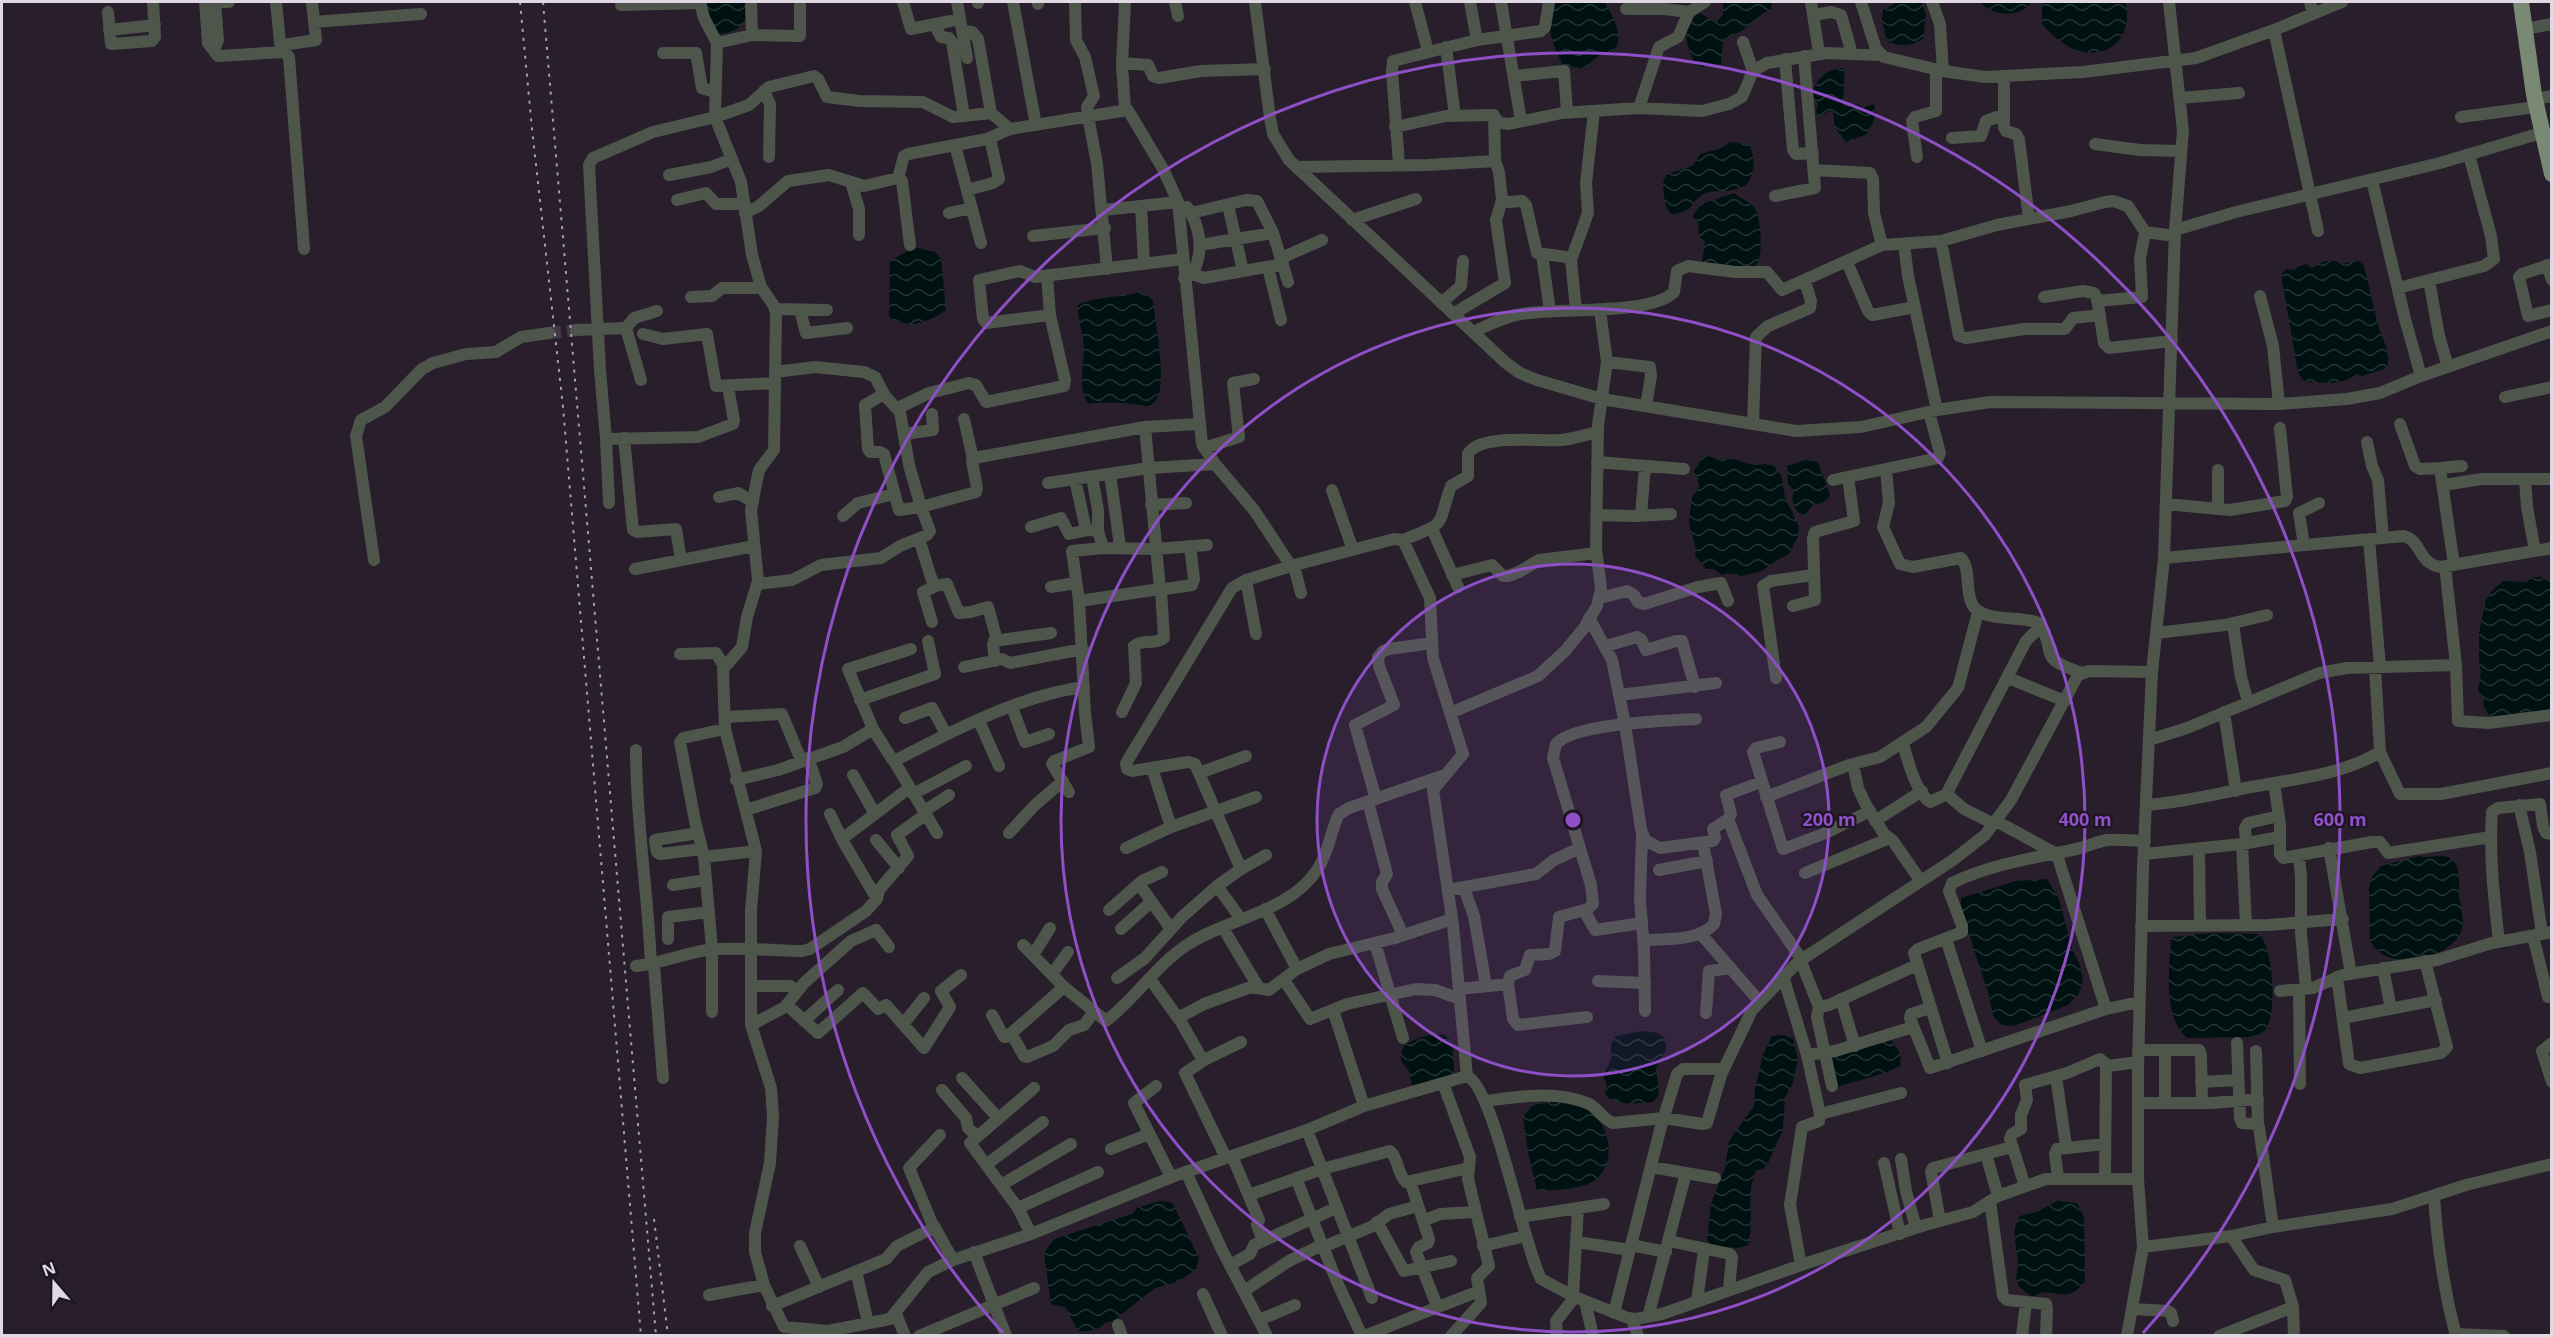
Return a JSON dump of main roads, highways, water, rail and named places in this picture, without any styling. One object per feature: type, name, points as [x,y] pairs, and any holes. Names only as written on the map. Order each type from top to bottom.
[{"type":"main road","points":[[2521,2],[2524,29],[2541,101],[2541,133],[2552,174]]},
{"type":"water","points":[[704,2],[747,2],[747,20],[729,32],[716,33]]},
{"type":"water","points":[[1556,2],[1604,2],[1614,19],[1618,33],[1617,46],[1608,54],[1597,57],[1584,69],[1563,65],[1553,42],[1550,26],[1552,10]]},
{"type":"water","points":[[1723,2],[1772,2],[1771,9],[1743,30],[1723,40],[1721,64],[1702,67],[1694,61],[1688,46],[1686,35],[1688,26],[1700,13],[1716,23],[1723,15]]},
{"type":"water","points":[[1898,2],[1921,2],[1926,15],[1923,39],[1906,45],[1887,41],[1882,20],[1883,10]]},
{"type":"water","points":[[1980,2],[2032,2],[2020,11],[2006,14],[1992,11]]},
{"type":"water","points":[[2042,2],[2125,2],[2127,12],[2124,31],[2113,46],[2105,50],[2084,52],[2072,48],[2061,42],[2042,24]]},
{"type":"water","points":[[1840,68],[1844,69],[1843,105],[1848,107],[1859,105],[1863,108],[1873,104],[1875,108],[1874,119],[1867,134],[1846,142],[1835,128],[1833,112],[1830,111],[1818,117],[1816,112],[1818,104],[1812,93],[1822,76]]},
{"type":"water","points":[[1730,142],[1749,144],[1754,164],[1747,184],[1735,189],[1704,194],[1688,209],[1672,214],[1667,209],[1664,200],[1663,187],[1666,176],[1693,165],[1700,154],[1719,149]]},
{"type":"water","points":[[1734,193],[1752,205],[1758,215],[1761,250],[1757,264],[1753,267],[1742,268],[1702,263],[1705,241],[1699,237],[1698,222],[1692,217],[1701,204]]},
{"type":"water","points":[[919,248],[935,252],[941,259],[946,310],[919,323],[896,321],[889,317],[890,261],[911,249]]},
{"type":"water","points":[[2325,261],[2336,261],[2341,264],[2359,261],[2364,266],[2378,325],[2388,352],[2388,365],[2384,369],[2362,376],[2356,374],[2351,378],[2332,383],[2304,381],[2298,373],[2281,274],[2287,269],[2296,270],[2298,266],[2306,264],[2312,268]]},
{"type":"water","points":[[1140,292],[1153,301],[1159,342],[1161,377],[1155,402],[1147,406],[1118,403],[1089,404],[1082,384],[1084,348],[1078,305],[1092,300]]},
{"type":"water","points":[[1707,455],[1716,459],[1774,466],[1781,475],[1785,497],[1799,527],[1798,537],[1789,554],[1762,571],[1741,576],[1728,573],[1722,575],[1714,569],[1706,569],[1695,556],[1696,550],[1689,522],[1692,497],[1699,488],[1698,477],[1693,475],[1701,458]]},
{"type":"water","points":[[1805,460],[1818,462],[1830,495],[1824,503],[1812,506],[1804,516],[1794,506],[1792,499],[1794,491],[1788,484],[1787,466]]},
{"type":"water","points":[[2534,577],[2541,577],[2551,583],[2551,708],[2541,714],[2495,716],[2488,714],[2483,705],[2484,698],[2478,690],[2481,672],[2479,633],[2486,600],[2503,581],[2526,582]]},
{"type":"water","points":[[2419,856],[2446,857],[2456,864],[2459,876],[2462,929],[2453,943],[2442,951],[2414,959],[2387,956],[2376,950],[2370,939],[2369,889],[2372,877],[2381,866]]},
{"type":"water","points":[[2047,879],[2059,899],[2073,951],[2080,965],[2083,982],[2078,995],[2068,1005],[2014,1026],[2001,1025],[1993,1016],[1989,995],[1961,910],[1961,898],[2016,881]]},
{"type":"water","points":[[2211,933],[2257,934],[2263,940],[2270,963],[2272,1009],[2266,1029],[2261,1033],[2250,1037],[2187,1038],[2179,1029],[2174,1018],[2169,993],[2171,941],[2174,937]]},
{"type":"water","points":[[1642,1031],[1658,1033],[1665,1038],[1666,1050],[1656,1067],[1659,1095],[1653,1102],[1626,1103],[1613,1100],[1605,1093],[1607,1085],[1603,1076],[1611,1060],[1611,1044],[1616,1036]]},
{"type":"water","points":[[1444,1034],[1452,1041],[1454,1069],[1452,1077],[1412,1087],[1409,1071],[1401,1060],[1405,1044],[1425,1036]]},
{"type":"water","points":[[1784,1035],[1793,1039],[1798,1060],[1792,1085],[1785,1097],[1783,1129],[1769,1161],[1764,1168],[1756,1171],[1753,1180],[1748,1245],[1738,1248],[1712,1246],[1707,1240],[1711,1204],[1725,1168],[1729,1141],[1754,1106],[1755,1089],[1763,1055],[1772,1036]]},
{"type":"water","points":[[1890,1038],[1901,1055],[1900,1066],[1885,1073],[1836,1087],[1831,1055]]},
{"type":"water","points":[[1553,1102],[1568,1103],[1592,1113],[1605,1130],[1609,1151],[1604,1170],[1588,1184],[1569,1189],[1537,1191],[1523,1117],[1533,1105]]},
{"type":"water","points":[[1161,1201],[1170,1202],[1174,1206],[1199,1258],[1196,1269],[1178,1282],[1155,1288],[1113,1321],[1106,1322],[1093,1330],[1078,1331],[1065,1307],[1051,1304],[1044,1253],[1054,1239],[1132,1214],[1138,1207]]},
{"type":"water","points":[[2057,1201],[2077,1203],[2084,1217],[2085,1281],[2071,1293],[2045,1292],[2031,1296],[2019,1286],[2016,1280],[2018,1263],[2015,1227],[2020,1216],[2037,1212]]},
{"type":"tunnel","points":[[549,333],[576,330]]},
{"type":"railway","points":[[520,2],[563,407],[641,1336]]},
{"type":"railway","points":[[543,2],[656,1336]]},
{"type":"railway","points":[[654,1219],[668,1336]]}]
